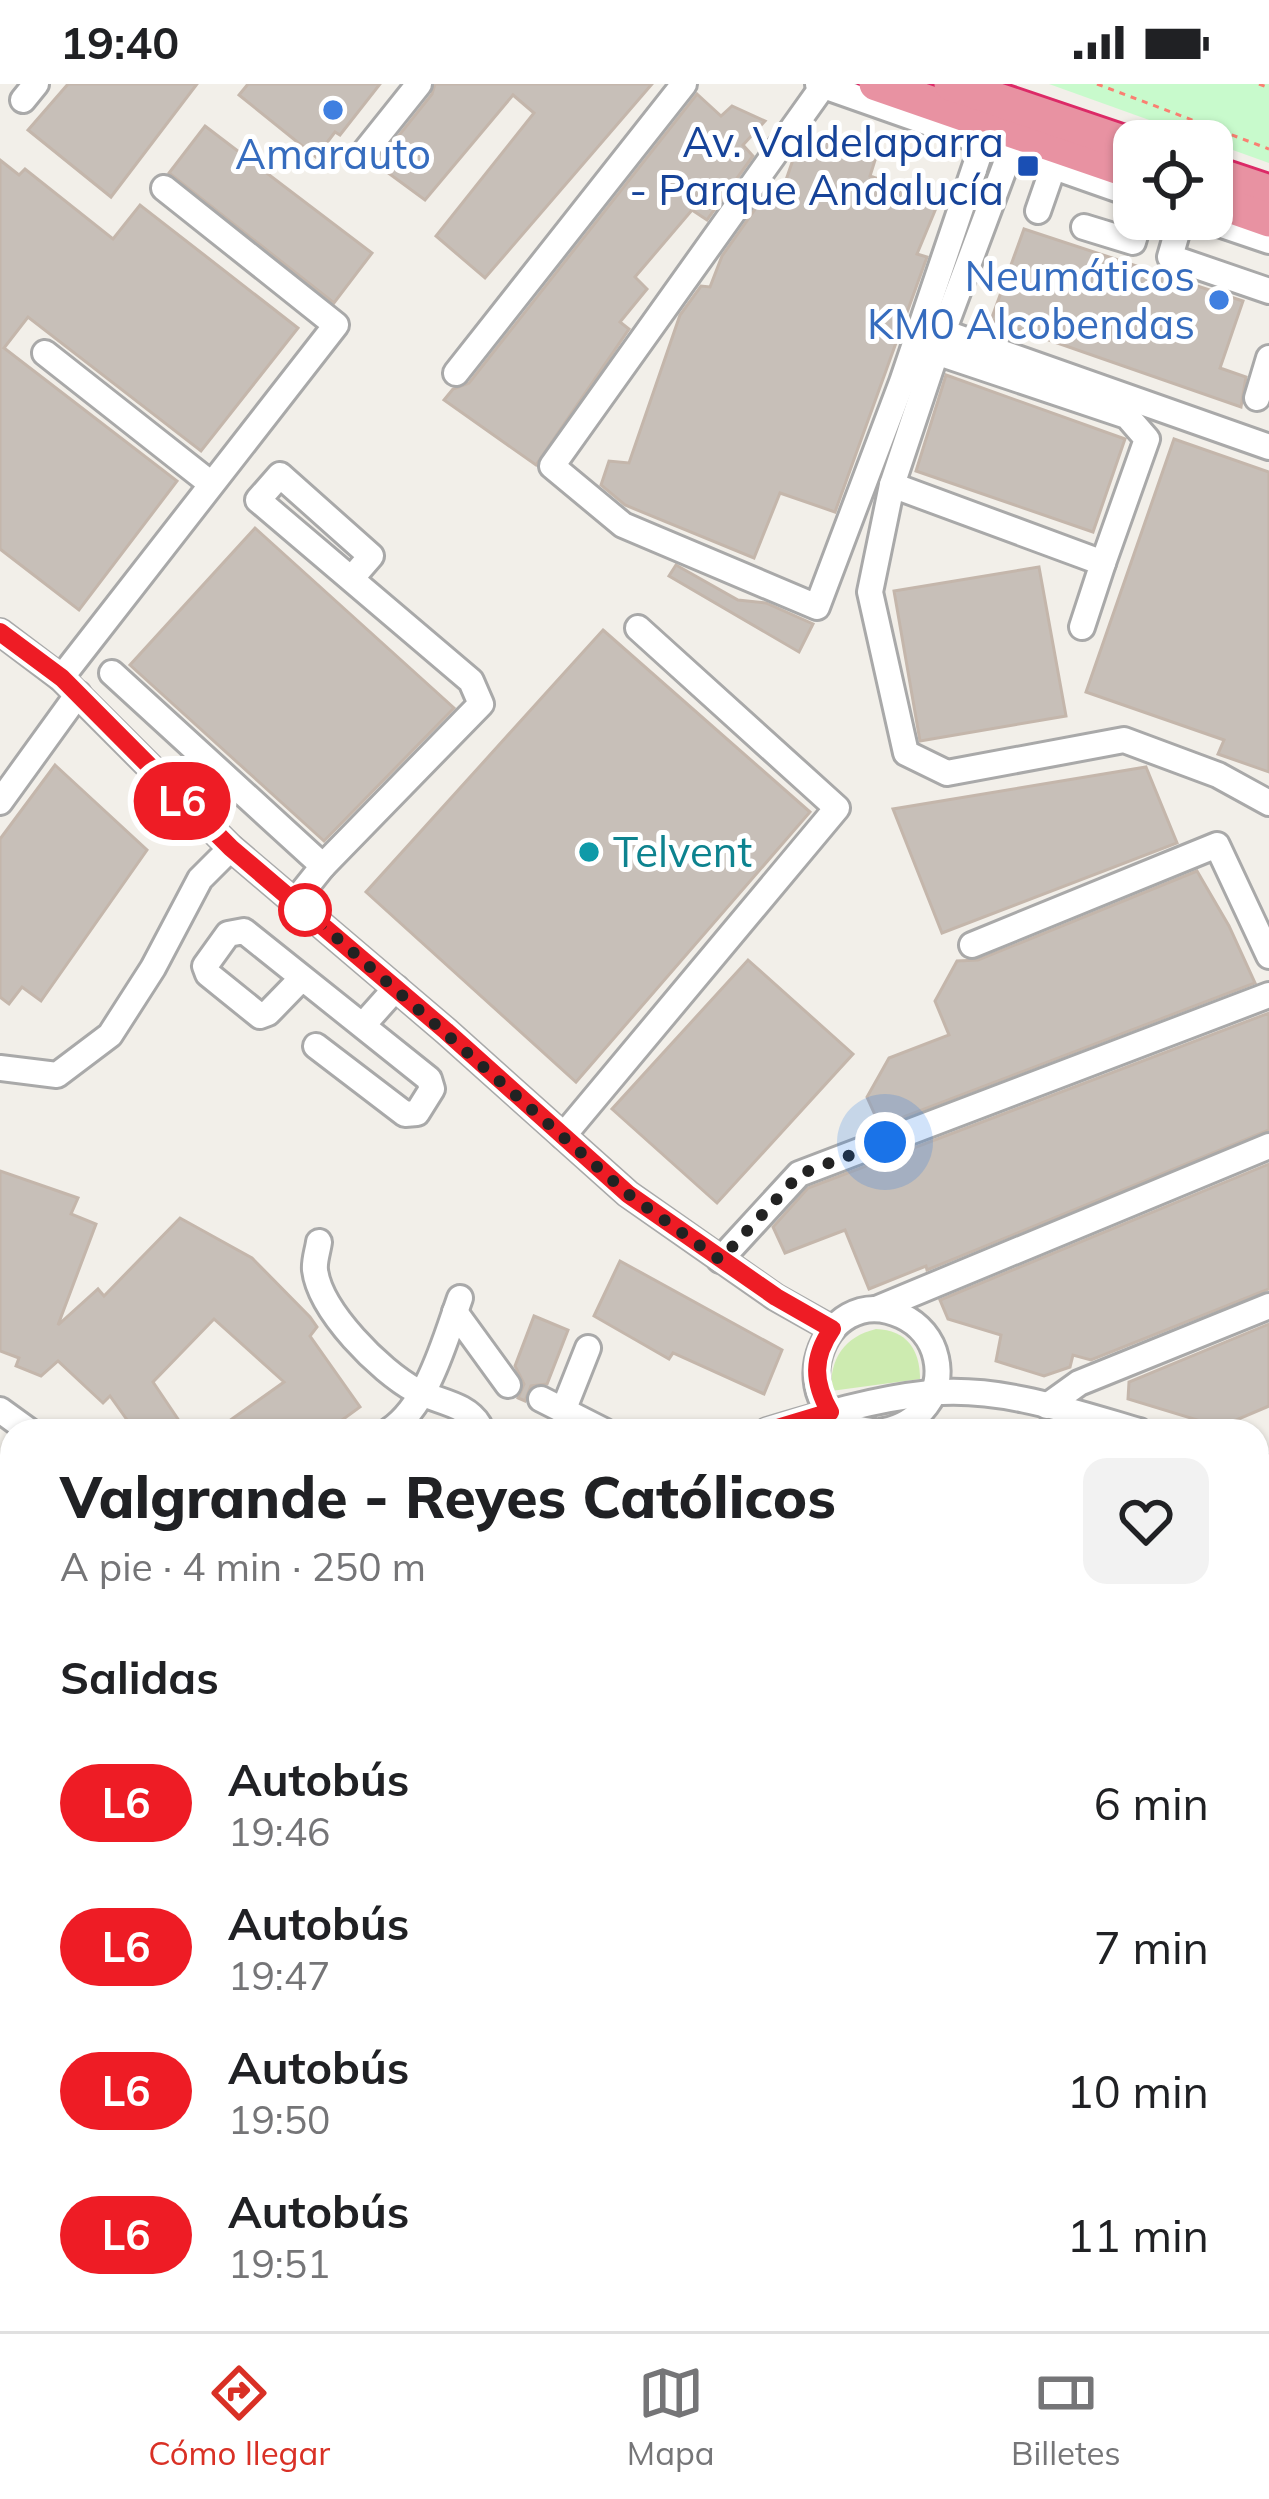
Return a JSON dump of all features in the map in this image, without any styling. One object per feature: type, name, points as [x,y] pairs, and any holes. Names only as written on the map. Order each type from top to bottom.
[{"type":"highway","points":[[876,84],[1113,166]]},
{"type":"highway","points":[[951,84],[1113,139]]},
{"type":"highway","points":[[1233,180],[1269,192]]},
{"type":"highway","points":[[1233,207],[1269,220]]},
{"type":"street","points":[[363,154],[419,84]]},
{"type":"street","points":[[456,373],[684,84]]},
{"type":"street","points":[[983,142],[902,382],[817,608],[623,525],[552,466],[820,85],[983,142],[1010,152],[1113,188]]},
{"type":"street","points":[[1010,152],[892,485],[870,592],[906,753],[947,773],[1124,740],[1218,775],[1269,803]]},
{"type":"street","points":[[1038,211],[1053,167]]},
{"type":"street","points":[[0,802],[70,686],[210,483],[336,325],[164,188]]},
{"type":"street","points":[[1084,227],[1113,236]]},
{"type":"street","points":[[1233,229],[1269,241]]},
{"type":"street","points":[[1175,240],[1170,257],[1269,291]]},
{"type":"street","points":[[940,342],[1269,447]]},
{"type":"street","points":[[940,342],[1127,416],[1147,439],[1082,627]]},
{"type":"street","points":[[45,353],[210,483]]},
{"type":"street","points":[[1257,398],[1269,358]]},
{"type":"street","points":[[295,901],[323,866],[481,704],[471,681],[351,580],[258,500],[280,475],[371,556],[351,580]]},
{"type":"street","points":[[892,485],[1103,563]]},
{"type":"street","points":[[562,1136],[837,808],[638,628]]},
{"type":"street","points":[[0,632],[70,686],[231,848],[628,1194],[720,1260],[832,1329]]},
{"type":"street","points":[[112,674],[323,866]]},
{"type":"street","points":[[972,945],[1216,845],[1269,956]]},
{"type":"street","points":[[0,1068],[57,1075],[110,1035],[154,968],[200,879],[231,848]]},
{"type":"street","points":[[302,978],[432,1084],[417,1113],[405,1114],[316,1046]]},
{"type":"street","points":[[363,1025],[396,988]]},
{"type":"street","points":[[720,1260],[800,1174],[1269,995]]},
{"type":"street","points":[[839,1419],[830,1412],[815,1377],[816,1360],[832,1329],[845,1318],[1269,1146]]},
{"type":"street","points":[[319,1242],[315,1268],[324,1298],[367,1353],[399,1381],[472,1413],[476,1419]]},
{"type":"street","points":[[404,1419],[421,1394],[458,1305],[508,1385]]},
{"type":"street","points":[[1046,1406],[1079,1383],[1269,1306]]},
{"type":"street","points":[[876,1309],[897,1313],[927,1336],[938,1371],[934,1392],[915,1419]]},
{"type":"street","points":[[578,1419],[552,1405],[588,1348]]},
{"type":"street","points":[[807,1419],[934,1392],[1006,1397],[1094,1419]]},
{"type":"path","points":[[1097,84],[1269,149]]},
{"type":"path","points":[[1259,84],[1269,88]]},
{"type":"green space","points":[[1049,84],[1269,84],[1269,163],[1233,150],[1233,120],[1149,120]]},
{"type":"green space","points":[[876,1329],[896,1333],[910,1344],[920,1379],[831,1391],[841,1351],[855,1337]]},
{"type":"building","points":[[68,84],[197,84],[111,197],[28,130]]},
{"type":"building","points":[[248,84],[380,84],[316,157],[239,95]]},
{"type":"building","points":[[435,84],[652,84],[485,278],[436,236],[534,113],[513,95],[425,200],[376,164]]},
{"type":"building","points":[[697,94],[721,116],[732,106],[765,121],[743,145],[753,156],[707,220],[692,210],[635,277],[647,289],[620,322],[629,329],[536,465],[444,400],[453,389],[469,383]]},
{"type":"building","points":[[205,126],[372,253],[334,303],[169,173]]},
{"type":"building","points":[[808,136],[876,157],[870,176],[939,201],[917,254],[927,257],[835,512],[780,493],[754,558],[625,505],[601,485],[609,461],[629,463],[680,315],[701,286],[710,287],[722,256],[763,198],[778,203],[795,154]]},
{"type":"building","points":[[0,160],[19,175],[25,169],[113,239],[140,205],[298,328],[201,451],[28,317],[4,348],[177,481],[79,610],[0,549]]},
{"type":"building","points":[[1024,229],[1243,301],[1220,368],[1246,377],[1241,407],[991,320]]},
{"type":"building","points":[[946,375],[1125,439],[1093,532],[916,471]]},
{"type":"building","points":[[1174,439],[1269,472],[1269,772],[1218,754],[1224,740],[1086,692]]},
{"type":"building","points":[[255,528],[454,708],[324,841],[130,665]]},
{"type":"building","points":[[676,565],[738,600],[766,603],[813,624],[799,652],[669,576]]},
{"type":"building","points":[[1039,567],[1066,716],[920,741],[894,591]]},
{"type":"building","name":"Telvent","points":[[603,630],[810,812],[576,1082],[366,892]]},
{"type":"building","points":[[55,765],[147,850],[41,1001],[22,987],[9,1004],[0,997],[0,839]]},
{"type":"building","points":[[1146,767],[1177,843],[942,933],[893,809]]},
{"type":"building","points":[[1197,871],[1255,983],[880,1126],[867,1097],[889,1058],[949,1035],[935,1001],[957,961],[978,960]]},
{"type":"building","points":[[748,960],[853,1054],[717,1203],[612,1109]]},
{"type":"building","points":[[1269,1013],[1269,1130],[927,1270],[926,1266],[869,1289],[845,1230],[785,1253],[773,1227],[808,1188]]},
{"type":"building","points":[[1269,1164],[1269,1289],[1091,1360],[1073,1355],[1070,1367],[1044,1376],[996,1361],[1001,1335],[948,1319],[940,1300]]},
{"type":"building","points":[[0,1171],[78,1198],[71,1214],[96,1224],[58,1325],[98,1289],[104,1296],[180,1218],[252,1258],[310,1317],[317,1327],[310,1336],[360,1407],[344,1419],[232,1419],[284,1382],[214,1319],[153,1382],[178,1419],[126,1419],[110,1396],[103,1403],[58,1361],[41,1376],[16,1366],[19,1358],[0,1351]]},
{"type":"building","points":[[620,1261],[782,1350],[764,1394],[673,1353],[669,1359],[594,1316]]},
{"type":"building","points":[[534,1316],[568,1330],[547,1384],[531,1386],[525,1401],[518,1398],[524,1384],[515,1366]]},
{"type":"building","points":[[1269,1324],[1269,1406],[1239,1419],[1194,1419],[1128,1399],[1129,1382]]},
{"type":"bus line","name":"L6","points":[[0,632],[62,678],[231,848],[628,1194],[720,1260],[832,1329],[822,1343],[815,1377],[830,1412],[807,1419]]},
{"type":"place","name":"Amarauto","points":[[333,110]]},
{"type":"place","name":"Av. Valdelaparra - Parque Andalucía","points":[[1028,166]]},
{"type":"place","name":"Neumáticos KM0 Alcobendas","points":[[1219,300]]},
{"type":"place","name":"Telvent","points":[[589,852]]},
{"type":"route","points":[[305,910],[628,1194],[720,1260],[800,1174],[885,1142]]}]
